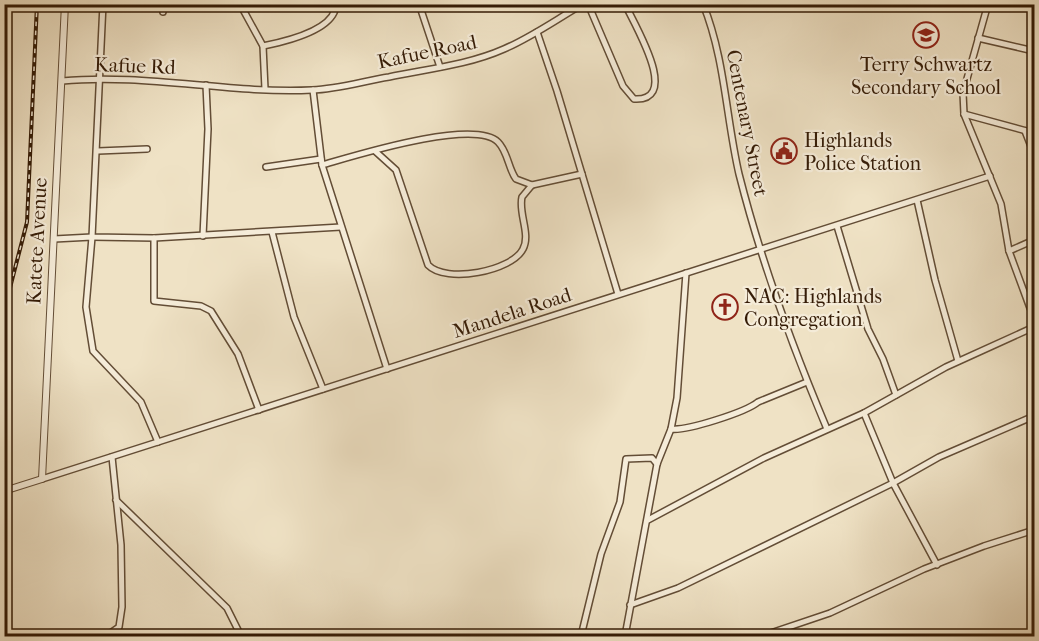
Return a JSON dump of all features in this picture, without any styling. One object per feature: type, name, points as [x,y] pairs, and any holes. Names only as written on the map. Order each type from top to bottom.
[{"type":"street","name":"Katete Avenue","points":[[42,479],[65,4]]},
{"type":"street","points":[[103,4],[98,78],[98,151],[86,307],[93,351],[141,402],[158,442]]},
{"type":"street","points":[[163,12],[164,4]]},
{"type":"street","points":[[263,46],[294,40],[331,20],[335,10],[332,4]]},
{"type":"street","points":[[419,4],[440,67]]},
{"type":"street","name":"Kafue Road","points":[[265,89],[313,90],[440,67],[493,53],[537,32],[583,4]]},
{"type":"street","points":[[588,4],[623,86],[634,99],[642,100],[651,96],[657,88],[656,74],[625,4]]},
{"type":"street","name":"Centenary Street","points":[[703,4],[717,49],[739,174],[761,249],[807,382],[827,429]]},
{"type":"street","points":[[988,4],[963,93],[964,114],[1001,204],[1009,251],[1030,308],[1035,314]]},
{"type":"street","points":[[240,5],[263,46],[265,89]]},
{"type":"street","points":[[537,32],[618,294]]},
{"type":"street","points":[[978,38],[1035,51]]},
{"type":"street","name":"Kafue Rd","points":[[62,81],[98,78],[265,89]]},
{"type":"street","points":[[203,236],[208,129],[206,85]]},
{"type":"street","points":[[313,90],[322,162],[387,369]]},
{"type":"street","points":[[964,114],[1035,133]]},
{"type":"street","points":[[1025,131],[1035,154]]},
{"type":"street","points":[[266,167],[322,162],[443,136],[469,133],[489,136],[502,148],[516,179],[532,185],[582,174]]},
{"type":"street","points":[[98,151],[147,149]]},
{"type":"street","points":[[375,151],[396,170],[428,265],[440,273],[470,275],[489,270],[520,253],[524,248],[525,239],[521,202],[532,185]]},
{"type":"street","name":"Mandela Road","points":[[42,479],[990,176]]},
{"type":"street","points":[[917,200],[935,279],[958,361]]},
{"type":"street","points":[[837,226],[868,329],[883,359],[896,395]]},
{"type":"street","points":[[54,239],[203,236],[341,227]]},
{"type":"street","points":[[272,232],[294,317],[322,389]]},
{"type":"street","points":[[154,238],[154,301],[201,306],[211,311],[238,354],[259,410]]},
{"type":"street","points":[[1009,251],[1035,240]]},
{"type":"street","points":[[625,636],[657,464],[671,429],[681,361],[686,273]]},
{"type":"street","points":[[648,520],[764,458],[864,413],[958,361],[1035,327]]},
{"type":"street","points":[[671,429],[681,430],[705,424],[752,407],[758,402],[807,382]]},
{"type":"street","points":[[864,413],[893,483],[937,565]]},
{"type":"street","points":[[630,605],[678,588],[893,483],[939,457],[1035,416]]},
{"type":"street","points":[[106,636],[119,627],[122,616],[121,545],[112,457]]},
{"type":"street","points":[[581,636],[601,554],[620,502],[626,459],[652,458],[657,464]]},
{"type":"street","points":[[4,491],[42,479]]},
{"type":"street","points":[[116,500],[227,608],[241,636]]},
{"type":"street","points":[[762,636],[830,613],[937,565],[1035,530]]},
{"type":"railway","points":[[4,311],[27,222],[37,4]]},
{"type":"place","name":"Terry Schwartz Secondary School","points":[[926,35]]},
{"type":"place","name":"Highlands Police Station","points":[[784,151]]},
{"type":"place","name":"NAC: Highlands Congregation","points":[[725,307]]}]
